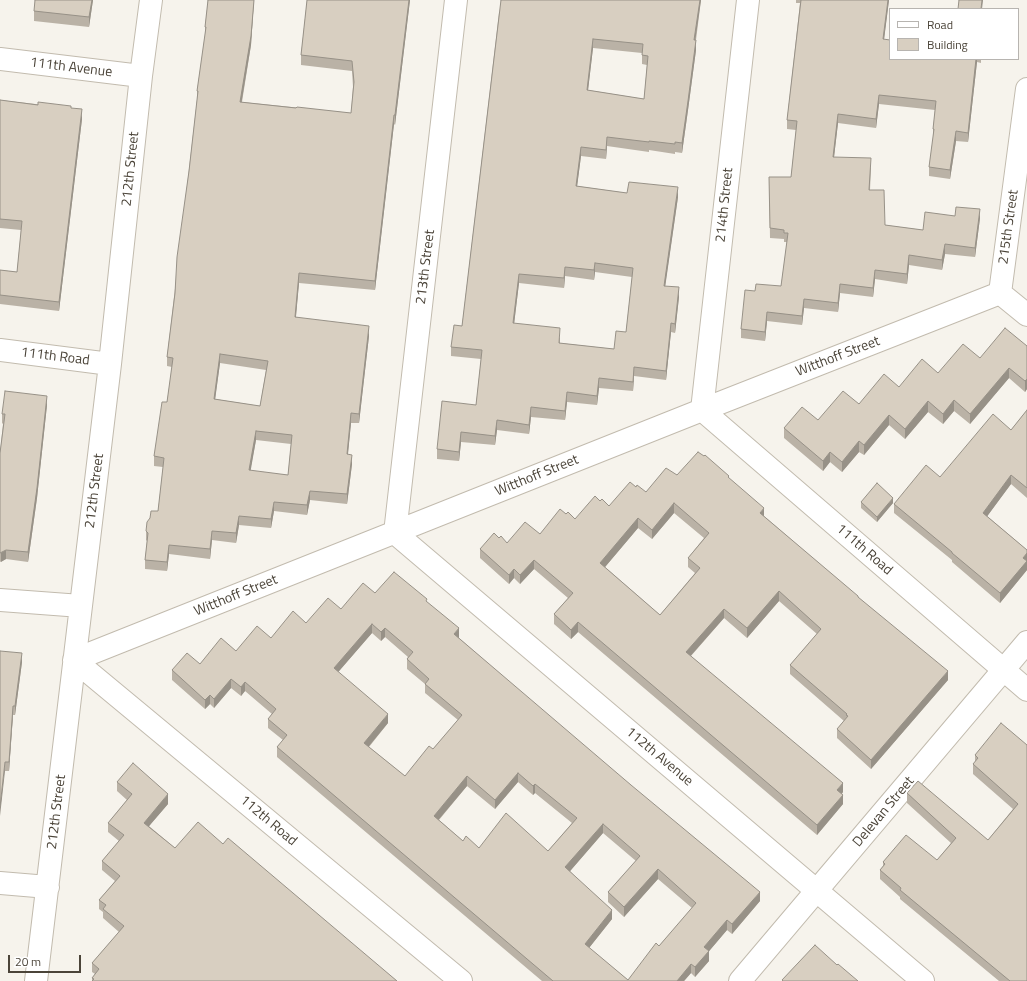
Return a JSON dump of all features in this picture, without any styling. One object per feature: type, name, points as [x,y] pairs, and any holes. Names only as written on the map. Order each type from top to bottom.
[{"type":"street","name":"212th Street","points":[[36,981],[110,364],[141,76],[151,0]]},
{"type":"street","name":"213th Street","points":[[395,533],[456,0]]},
{"type":"street","name":"214th Street","points":[[702,410],[748,0]]},
{"type":"street","name":"111th Avenue","points":[[0,59],[141,76]]},
{"type":"street","name":"215th Street","points":[[1000,293],[1027,89]]},
{"type":"street","name":"Witthoff Street","points":[[74,660],[1000,293]]},
{"type":"street","points":[[1000,293],[1027,315]]},
{"type":"street","name":"111th Road","points":[[0,350],[110,364]]},
{"type":"street","name":"111th Road","points":[[702,410],[1027,690]]},
{"type":"street","name":"112th Avenue","points":[[395,533],[924,981]]},
{"type":"street","points":[[0,600],[81,606]]},
{"type":"street","name":"Delevan Street","points":[[740,981],[1027,642]]},
{"type":"street","name":"112th Road","points":[[74,660],[461,981]]},
{"type":"street","points":[[0,883],[48,887]]},
{"type":"building","points":[[35,0],[92,0],[89,17],[34,11]]},
{"type":"building","points":[[208,0],[254,0],[251,36],[240,102],[351,113],[354,82],[352,61],[301,55],[307,0],[409,0],[375,281],[299,273],[295,317],[369,326],[359,414],[351,413],[347,454],[352,455],[347,494],[310,491],[307,505],[274,502],[271,519],[239,516],[236,533],[212,531],[210,549],[169,545],[167,562],[145,560],[148,533],[146,531],[147,522],[150,518],[151,511],[158,511],[164,458],[154,456],[162,402],[167,402],[173,358],[167,357],[175,293],[177,257],[189,171]],"holes":[[[220,354],[268,361],[260,406],[214,399]],[[256,431],[292,435],[288,475],[249,470]]]},
{"type":"building","points":[[501,0],[700,0],[682,143],[675,142],[675,144],[649,142],[607,137],[606,150],[581,147],[576,186],[627,193],[629,182],[678,187],[664,286],[679,287],[675,324],[671,323],[666,371],[634,367],[633,382],[599,378],[597,396],[567,392],[565,411],[531,407],[529,425],[497,420],[495,436],[461,432],[459,452],[437,449],[442,401],[476,405],[482,350],[451,347],[454,325],[462,326]],"holes":[[[593,39],[643,44],[642,55],[648,56],[644,99],[587,90]],[[595,263],[633,268],[626,332],[616,331],[614,349],[559,343],[560,328],[513,323],[519,274],[564,278],[565,267],[594,270]]]},
{"type":"building","points":[[801,0],[888,0],[883,39],[889,40],[889,60],[976,60],[968,133],[956,131],[950,170],[929,167],[936,101],[879,95],[876,119],[838,114],[833,157],[871,158],[869,190],[884,190],[885,225],[923,230],[925,212],[955,216],[956,207],[980,209],[975,248],[945,244],[942,260],[909,255],[907,274],[875,270],[873,288],[840,284],[838,303],[804,299],[802,316],[767,312],[765,332],[741,329],[745,290],[755,291],[756,284],[781,286],[788,233],[784,233],[784,230],[770,228],[769,177],[791,177],[797,121],[787,120]]},
{"type":"building","points":[[959,0],[982,0],[981,8],[958,8]]},
{"type":"building","points":[[0,100],[38,105],[38,102],[71,106],[71,108],[82,109],[59,302],[0,295],[0,270],[17,272],[22,221],[0,219]]},
{"type":"building","points":[[1005,328],[1027,346],[1027,379],[1025,381],[1009,368],[970,414],[954,400],[943,414],[928,401],[905,429],[889,415],[864,445],[859,441],[842,462],[830,452],[823,461],[784,428],[802,407],[818,420],[843,391],[859,404],[884,374],[899,387],[922,359],[938,373],[963,344],[980,358]]},
{"type":"building","points":[[5,391],[47,396],[28,552],[6,550],[0,553],[0,453],[5,414],[2,414]]},
{"type":"building","points":[[1027,410],[1027,488],[1011,475],[983,513],[1027,550],[1027,553],[1023,558],[1027,561],[1000,593],[894,504],[926,465],[940,477],[993,414],[1011,430]]},
{"type":"building","points":[[698,452],[704,456],[705,455],[764,508],[760,513],[858,597],[948,671],[871,760],[837,729],[848,716],[846,715],[847,714],[790,665],[821,629],[779,591],[747,628],[724,609],[686,652],[843,783],[837,790],[843,795],[817,825],[578,622],[571,630],[554,614],[573,593],[534,560],[520,575],[514,569],[509,575],[480,549],[494,533],[499,538],[501,536],[507,543],[525,522],[540,534],[560,509],[566,514],[568,512],[575,519],[595,496],[600,501],[602,499],[609,506],[630,482],[646,492],[666,468],[677,475]],"holes":[[[674,503],[709,533],[688,558],[700,568],[660,615],[600,563],[638,518],[652,530]]]},
{"type":"building","points":[[877,483],[893,498],[877,517],[861,502]]},
{"type":"building","points":[[394,572],[459,628],[454,634],[631,785],[760,892],[732,924],[727,920],[704,947],[709,951],[695,967],[691,964],[677,981],[553,981],[277,747],[287,735],[268,719],[276,709],[245,682],[241,687],[231,679],[214,699],[210,695],[205,700],[172,670],[187,653],[200,664],[221,638],[236,651],[257,626],[271,638],[293,611],[306,623],[328,598],[341,609],[363,583],[375,593]],"holes":[[[372,624],[381,632],[385,628],[413,652],[407,659],[429,679],[425,684],[462,715],[433,749],[429,746],[405,776],[364,743],[388,714],[334,668]],[[518,773],[533,786],[535,784],[577,818],[548,851],[506,813],[479,848],[466,836],[463,841],[434,816],[467,776],[495,800]],[[603,824],[640,856],[608,892],[624,907],[658,869],[696,903],[659,946],[656,943],[628,980],[585,944],[612,910],[565,867]]]},
{"type":"building","points":[[0,651],[22,653],[15,706],[13,706],[9,762],[5,762],[0,807]]},
{"type":"building","points":[[1001,723],[1027,745],[1027,981],[1010,981],[900,890],[901,888],[880,870],[885,864],[883,862],[906,835],[937,860],[956,838],[907,793],[918,781],[988,840],[1018,804],[973,764],[978,758],[975,755]]},
{"type":"building","points":[[133,763],[168,794],[144,823],[175,848],[198,822],[223,844],[228,838],[397,981],[92,981],[94,979],[92,978],[99,969],[92,963],[124,926],[103,909],[106,905],[99,900],[120,876],[102,861],[124,835],[108,823],[132,794],[117,782]]},
{"type":"building","points":[[815,945],[837,965],[838,964],[858,981],[783,981],[782,980]]}]
